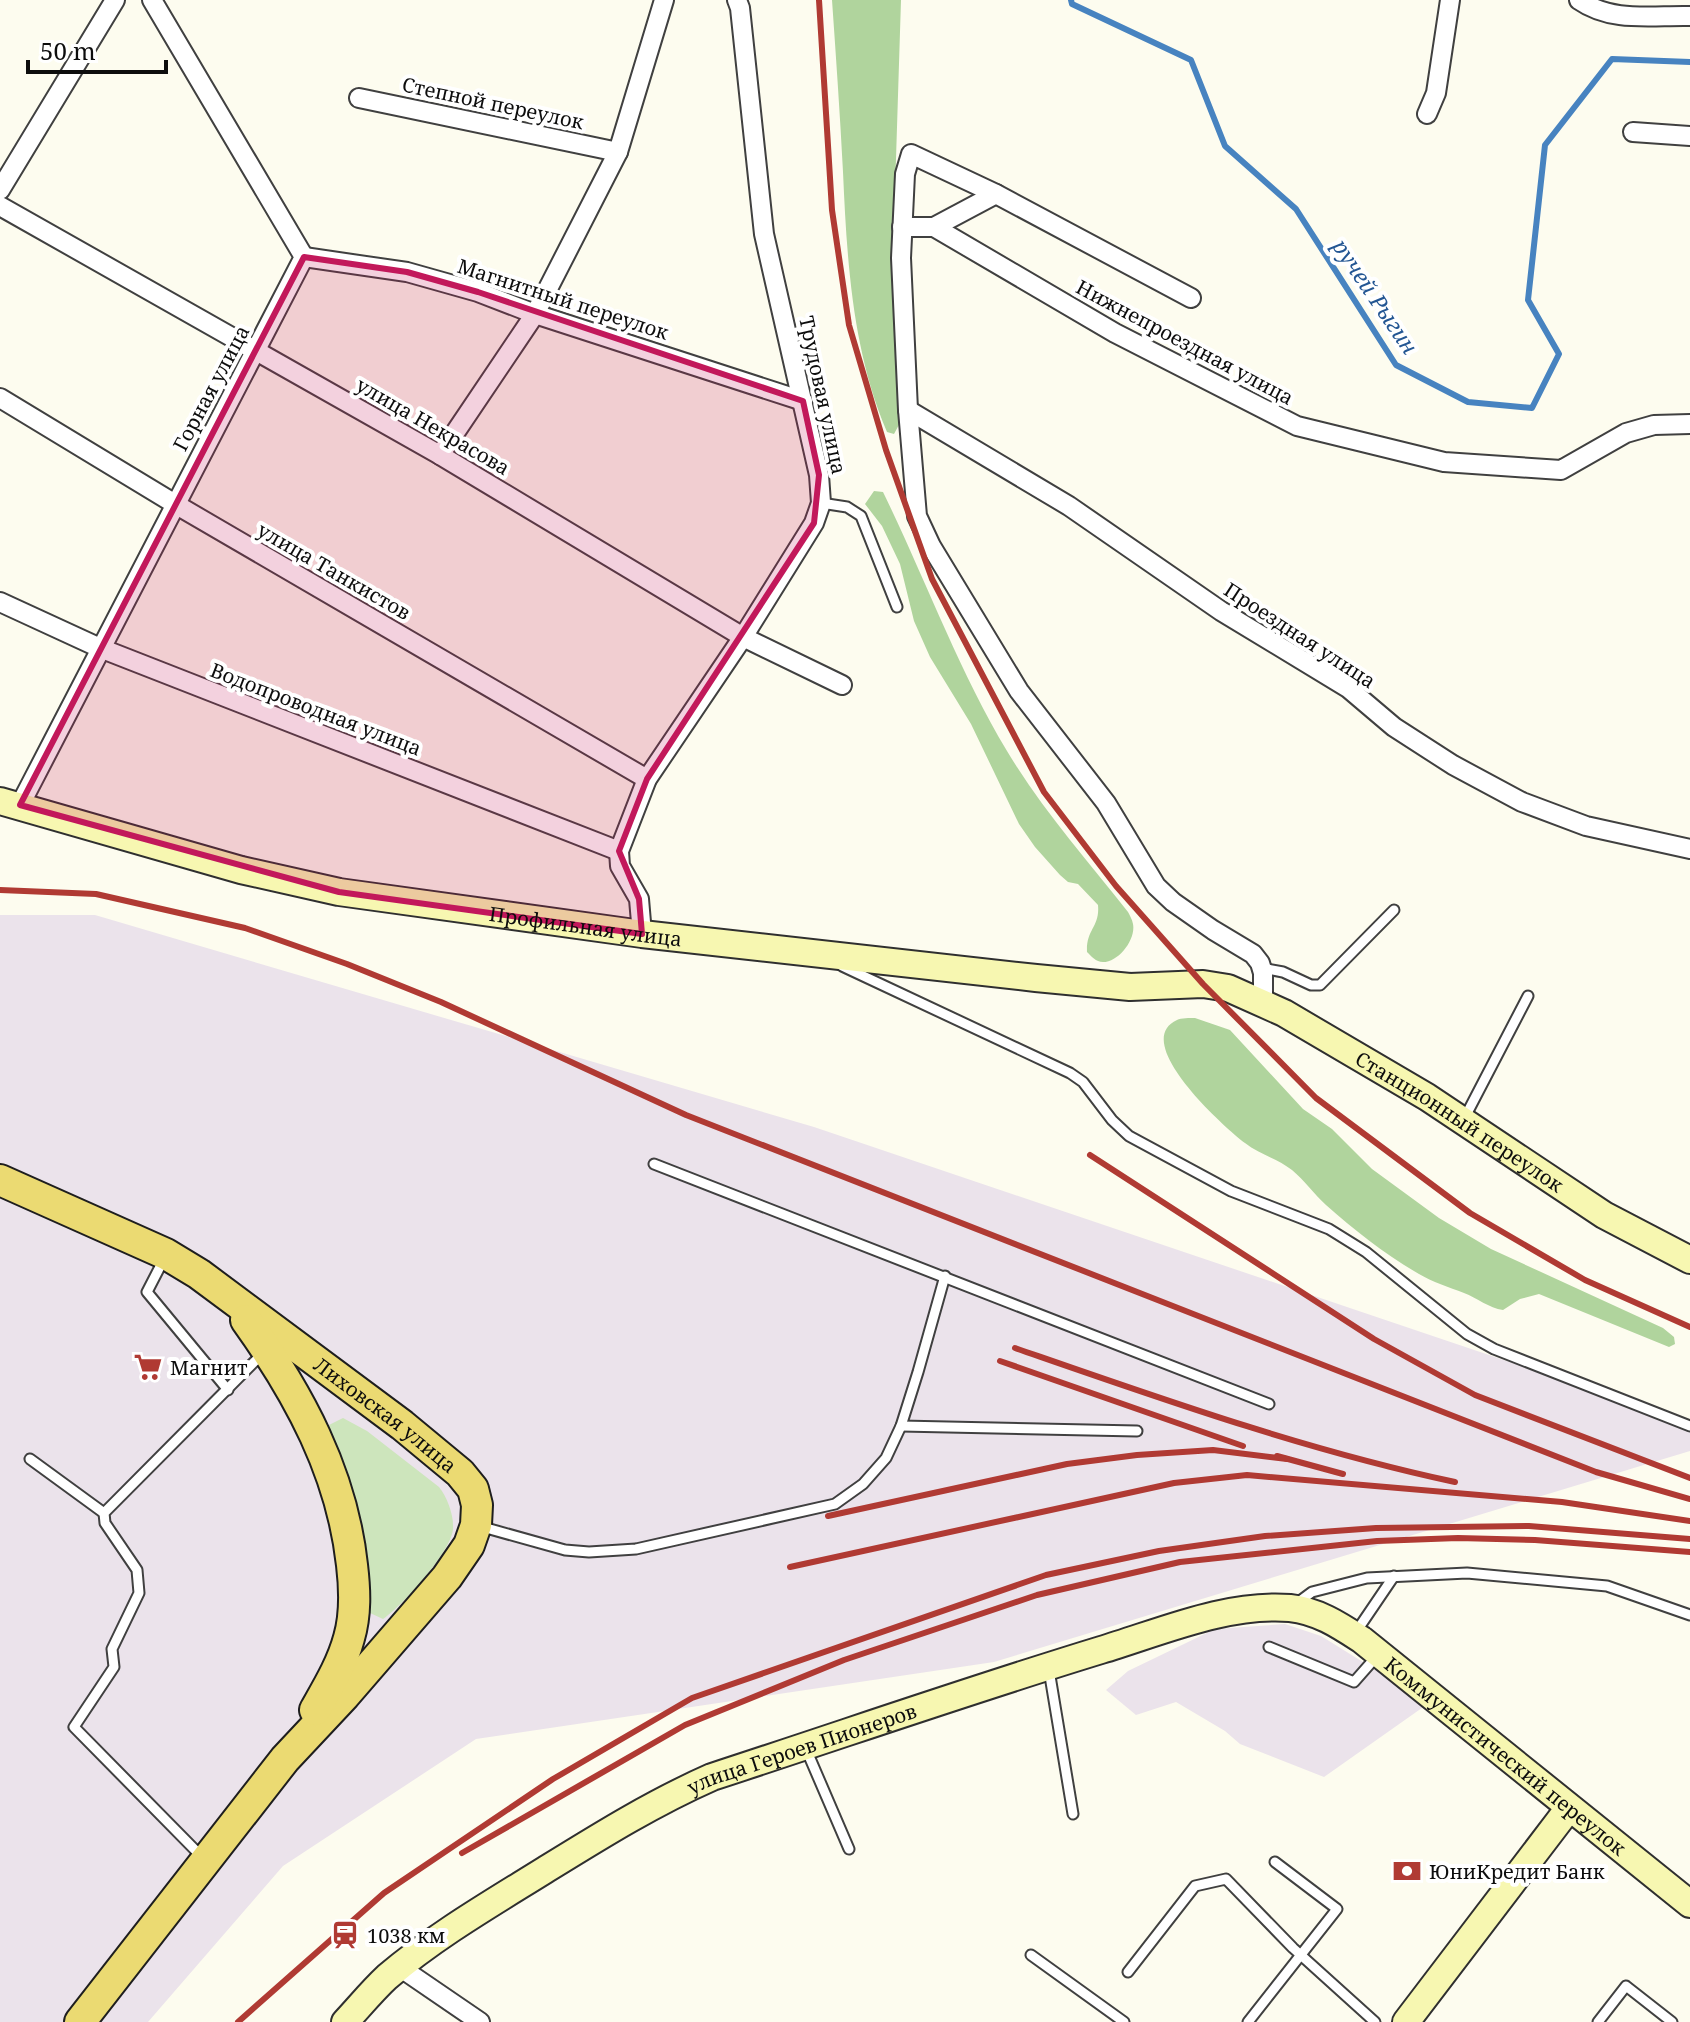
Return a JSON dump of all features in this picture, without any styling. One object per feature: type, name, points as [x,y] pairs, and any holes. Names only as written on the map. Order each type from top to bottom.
[{"type":"main road","name":"Лиховская улица","points":[[0,1180],[166,1254],[227,1295],[460,1473],[473,1489],[477,1505],[476,1525]]},
{"type":"main road","points":[[227,1295],[267,1350],[309,1422],[338,1491],[350,1542],[355,1588],[354,1613],[339,1666],[285,1759]]},
{"type":"main road","points":[[309,1422],[335,1400],[360,1394]]},
{"type":"main road","points":[[80,2022],[285,1759],[447,1577],[469,1545],[476,1525]]},
{"type":"main road","points":[[354,1613],[361,1625],[372,1632],[394,1637]]},
{"type":"street","points":[[0,190],[115,0]]},
{"type":"street","points":[[152,0],[304,257]]},
{"type":"street","points":[[440,455],[535,314],[618,152],[664,0]]},
{"type":"street","name":"Трудовая улица","points":[[619,851],[647,779],[743,637],[814,523],[821,503],[819,475],[764,234],[737,0]]},
{"type":"street","points":[[1427,114],[1436,93],[1450,0]]},
{"type":"street","points":[[1579,0],[1599,12],[1626,17],[1690,16]]},
{"type":"street","name":"Степной переулок","points":[[359,98],[618,152]]},
{"type":"street","points":[[1633,132],[1690,136]]},
{"type":"street","points":[[1191,298],[996,194],[911,154],[905,174],[901,258],[908,410],[917,516],[931,546],[1007,673],[1106,803],[1156,886],[1173,902],[1253,954],[1262,968],[1263,1003]]},
{"type":"street","points":[[902,227],[934,227],[996,194]]},
{"type":"street","name":"улица Некрасова","points":[[0,206],[440,455],[743,637],[842,685]]},
{"type":"street","name":"Нижнепроездная улица","points":[[934,227],[1115,333],[1297,426],[1444,462],[1561,470],[1626,433],[1654,425],[1690,424]]},
{"type":"street","name":"Магнитный переулок","points":[[304,257],[407,272],[478,292],[535,314],[803,401]]},
{"type":"street","name":"Горная улица","points":[[10,803],[100,648],[304,257]]},
{"type":"street","name":"улица Танкистов","points":[[0,398],[175,504],[647,779]]},
{"type":"street","name":"Проездная улица","points":[[908,410],[1069,506],[1221,611],[1348,688],[1394,727],[1453,765],[1522,802],[1586,826],[1690,849]]},
{"type":"street","name":"Водопроводная улица","points":[[0,602],[100,648],[619,851]]},
{"type":"street","name":"Профильная улица","points":[[10,803],[241,870],[339,892],[642,934],[818,954],[1130,987],[1203,984],[1228,988]]},
{"type":"street","points":[[619,851],[620,866],[639,899],[642,934]]},
{"type":"street","name":"Станционный переулок","points":[[1228,988],[1284,1013],[1401,1082],[1604,1215],[1690,1260]]},
{"type":"street","name":"улица Героев Пионеров","points":[[345,2022],[388,1977],[486,1907],[628,1818],[712,1777],[1048,1666],[1230,1612],[1291,1608],[1319,1614]]},
{"type":"street","name":"Коммунистический переулок","points":[[1319,1614],[1354,1635],[1690,1904]]},
{"type":"street","points":[[1406,2022],[1569,1808]]},
{"type":"street","points":[[401,1968],[480,2022]]},
{"type":"lane","points":[[821,503],[847,507],[861,516],[897,607]]},
{"type":"lane","points":[[1262,968],[1283,972],[1311,985],[1320,985],[1394,910]]},
{"type":"lane","points":[[818,954],[897,994],[1070,1073],[1083,1082],[1112,1120],[1129,1136],[1231,1191],[1329,1229],[1366,1252],[1467,1334],[1494,1349],[1690,1426]]},
{"type":"lane","points":[[1463,1122],[1528,996]]},
{"type":"lane","points":[[654,1164],[1269,1404]]},
{"type":"lane","points":[[166,1254],[147,1292],[228,1390]]},
{"type":"lane","points":[[476,1525],[565,1550],[589,1552],[636,1549],[835,1504],[863,1484],[886,1458],[901,1426],[945,1276]]},
{"type":"lane","points":[[104,1513],[267,1350]]},
{"type":"lane","points":[[901,1426],[1137,1431]]},
{"type":"lane","points":[[30,1459],[104,1513],[105,1523],[137,1570],[139,1593],[112,1649],[114,1667],[74,1727],[206,1861]]},
{"type":"lane","points":[[1291,1608],[1301,1597],[1340,1583],[1394,1576],[1467,1573],[1607,1586],[1690,1615]]},
{"type":"lane","points":[[1354,1635],[1394,1576]]},
{"type":"lane","points":[[1269,1647],[1354,1682],[1378,1654]]},
{"type":"lane","points":[[1048,1666],[1073,1814]]},
{"type":"lane","points":[[805,1746],[849,1849]]},
{"type":"lane","points":[[1248,2022],[1337,1909],[1275,1862]]},
{"type":"lane","points":[[1128,1972],[1195,1886],[1226,1879],[1301,1955],[1375,2022]]},
{"type":"lane","points":[[1031,1955],[1124,2022]]},
{"type":"lane","points":[[1598,2022],[1626,1986],[1672,2022]]},
{"type":"highlighted area","points":[[304,257],[407,272],[478,292],[803,401],[819,475],[814,523],[647,779],[619,851],[639,899],[642,934],[339,892],[20,805]]},
{"type":"shaded area","points":[[0,915],[95,915],[814,1127],[1690,1423],[1690,1451],[994,1662],[476,1739],[283,1866],[148,2022],[0,2022]]},
{"type":"shaded area","points":[[1285,1624],[1321,1636],[1429,1703],[1324,1777],[1240,1744],[1225,1731],[1176,1702],[1136,1715],[1106,1690],[1128,1671],[1215,1629]]},
{"type":"green space","points":[[832,0],[901,0],[893,254],[901,421],[894,434],[887,432],[875,401],[853,304]]},
{"type":"green space","points":[[874,491],[883,492],[957,656],[1007,751],[1049,813],[1128,912],[1133,924],[1132,936],[1125,949],[1115,958],[1100,962],[1087,952],[1098,905],[1078,884],[1068,882],[1060,875],[1019,824],[971,724],[930,657],[914,621],[900,564],[882,526],[865,504]]},
{"type":"green space","points":[[1195,1018],[1230,1030],[1303,1109],[1332,1129],[1372,1169],[1439,1218],[1491,1249],[1663,1328],[1674,1337],[1675,1344],[1669,1347],[1539,1294],[1520,1299],[1503,1310],[1498,1309],[1429,1280],[1394,1259],[1322,1201],[1292,1170],[1250,1147],[1234,1134],[1186,1084],[1172,1065],[1165,1046],[1165,1031],[1177,1020]]},
{"type":"green space","points":[[343,1418],[367,1431],[439,1487],[452,1518],[453,1529],[444,1551],[413,1591],[383,1619],[370,1613],[327,1426]]},
{"type":"waterway","name":"ручей Рыгин","points":[[1071,0],[1072,4],[1191,60],[1225,146],[1296,209],[1396,365],[1468,402],[1532,408],[1559,354],[1528,300],[1545,145],[1612,59],[1690,62]]},
{"type":"railway","points":[[819,0],[832,210],[849,325],[886,450],[932,579],[1044,792],[1116,886],[1203,984],[1316,1098],[1470,1213],[1585,1280],[1690,1327]]},
{"type":"railway","points":[[0,890],[96,894],[245,928],[347,964],[441,1002],[686,1115],[1596,1472],[1690,1499]]},
{"type":"railway","points":[[1090,1155],[1374,1339],[1475,1395],[1690,1478]]},
{"type":"railway","points":[[1015,1348],[1288,1439],[1455,1482]]},
{"type":"railway","points":[[1000,1361],[1243,1446]]},
{"type":"railway","points":[[828,1516],[1067,1464],[1137,1455],[1213,1450],[1287,1459]]},
{"type":"railway","points":[[1277,1456],[1343,1474]]},
{"type":"railway","points":[[790,1567],[1174,1483],[1247,1475],[1562,1502],[1690,1521]]},
{"type":"railway","points":[[238,2022],[384,1893],[553,1779],[692,1698],[1046,1575],[1159,1551],[1265,1536],[1376,1528],[1529,1526],[1690,1539]]},
{"type":"railway","points":[[462,1853],[685,1725],[844,1660],[1037,1595],[1180,1562],[1377,1541],[1458,1538],[1535,1540],[1690,1552]]},
{"type":"place","name":"Магнит","points":[[148,1367]]},
{"type":"place","name":"ЮниКредит Банк","points":[[1407,1871]]},
{"type":"place","name":"1038 км","points":[[345,1935]]}]
